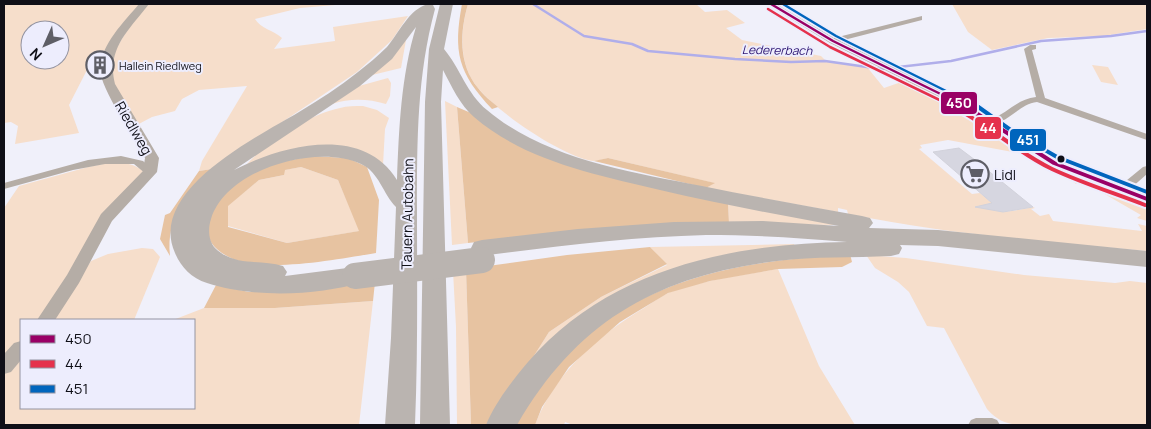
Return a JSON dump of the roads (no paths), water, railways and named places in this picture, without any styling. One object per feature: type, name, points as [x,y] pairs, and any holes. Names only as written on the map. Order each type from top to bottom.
[{"type":"highway","name":"Tauern Autobahn","points":[[435,5],[436,49],[433,102],[435,425]]},
{"type":"highway","name":"Tauern Autobahn","points":[[400,425],[405,371],[406,206],[408,143],[413,83],[423,24],[435,5]]},
{"type":"highway","points":[[356,270],[300,284],[264,285],[225,281],[208,274],[190,262],[181,245],[181,222],[188,206],[209,181],[238,157],[356,81],[382,60],[417,15],[435,5]]},
{"type":"highway","points":[[436,49],[448,63],[452,75],[465,98],[482,114],[518,138],[559,155],[624,174],[709,194],[938,238],[1147,258]]},
{"type":"highway","points":[[406,206],[394,194],[388,178],[368,160],[339,152],[309,152],[274,160],[238,175],[212,197],[204,208],[199,221],[198,232],[206,251],[219,262],[234,267],[282,272],[356,270],[482,254],[678,240],[834,241],[1147,273]]},
{"type":"highway","points":[[482,254],[563,238],[681,228],[780,228],[906,238],[938,238]]},
{"type":"highway","points":[[501,425],[513,403],[536,370],[562,341],[610,306],[638,291],[666,279],[739,259],[778,253],[897,248]]},
{"type":"street","name":"Riedlweg","points":[[47,319],[74,280],[106,218],[150,172],[152,158],[109,84],[106,71],[108,59],[117,40],[144,4]]},
{"type":"street","points":[[770,4],[833,41],[941,92],[992,122],[1009,136],[1054,163],[1147,199]]},
{"type":"street","points":[[833,41],[919,18]]},
{"type":"street","points":[[1033,47],[1028,49],[1041,100]]},
{"type":"street","points":[[992,122],[1005,117],[1026,100],[1041,100],[1147,137]]},
{"type":"street","points":[[4,186],[108,161],[136,161],[144,165],[150,172]]},
{"type":"street","points":[[1124,190],[1147,169]]},
{"type":"street","points":[[4,366],[20,349]]},
{"type":"street","points":[[976,425],[992,425]]},
{"type":"waterway","name":"Ledererbach","points":[[533,4],[584,36],[632,44],[648,51],[735,59],[791,62],[825,61],[881,69],[951,61],[1041,41],[1111,36],[1147,31]]},
{"type":"place","name":"Hallein Riedlweg","points":[[100,65]]},
{"type":"place","name":"Lidl","points":[[975,174]]}]
